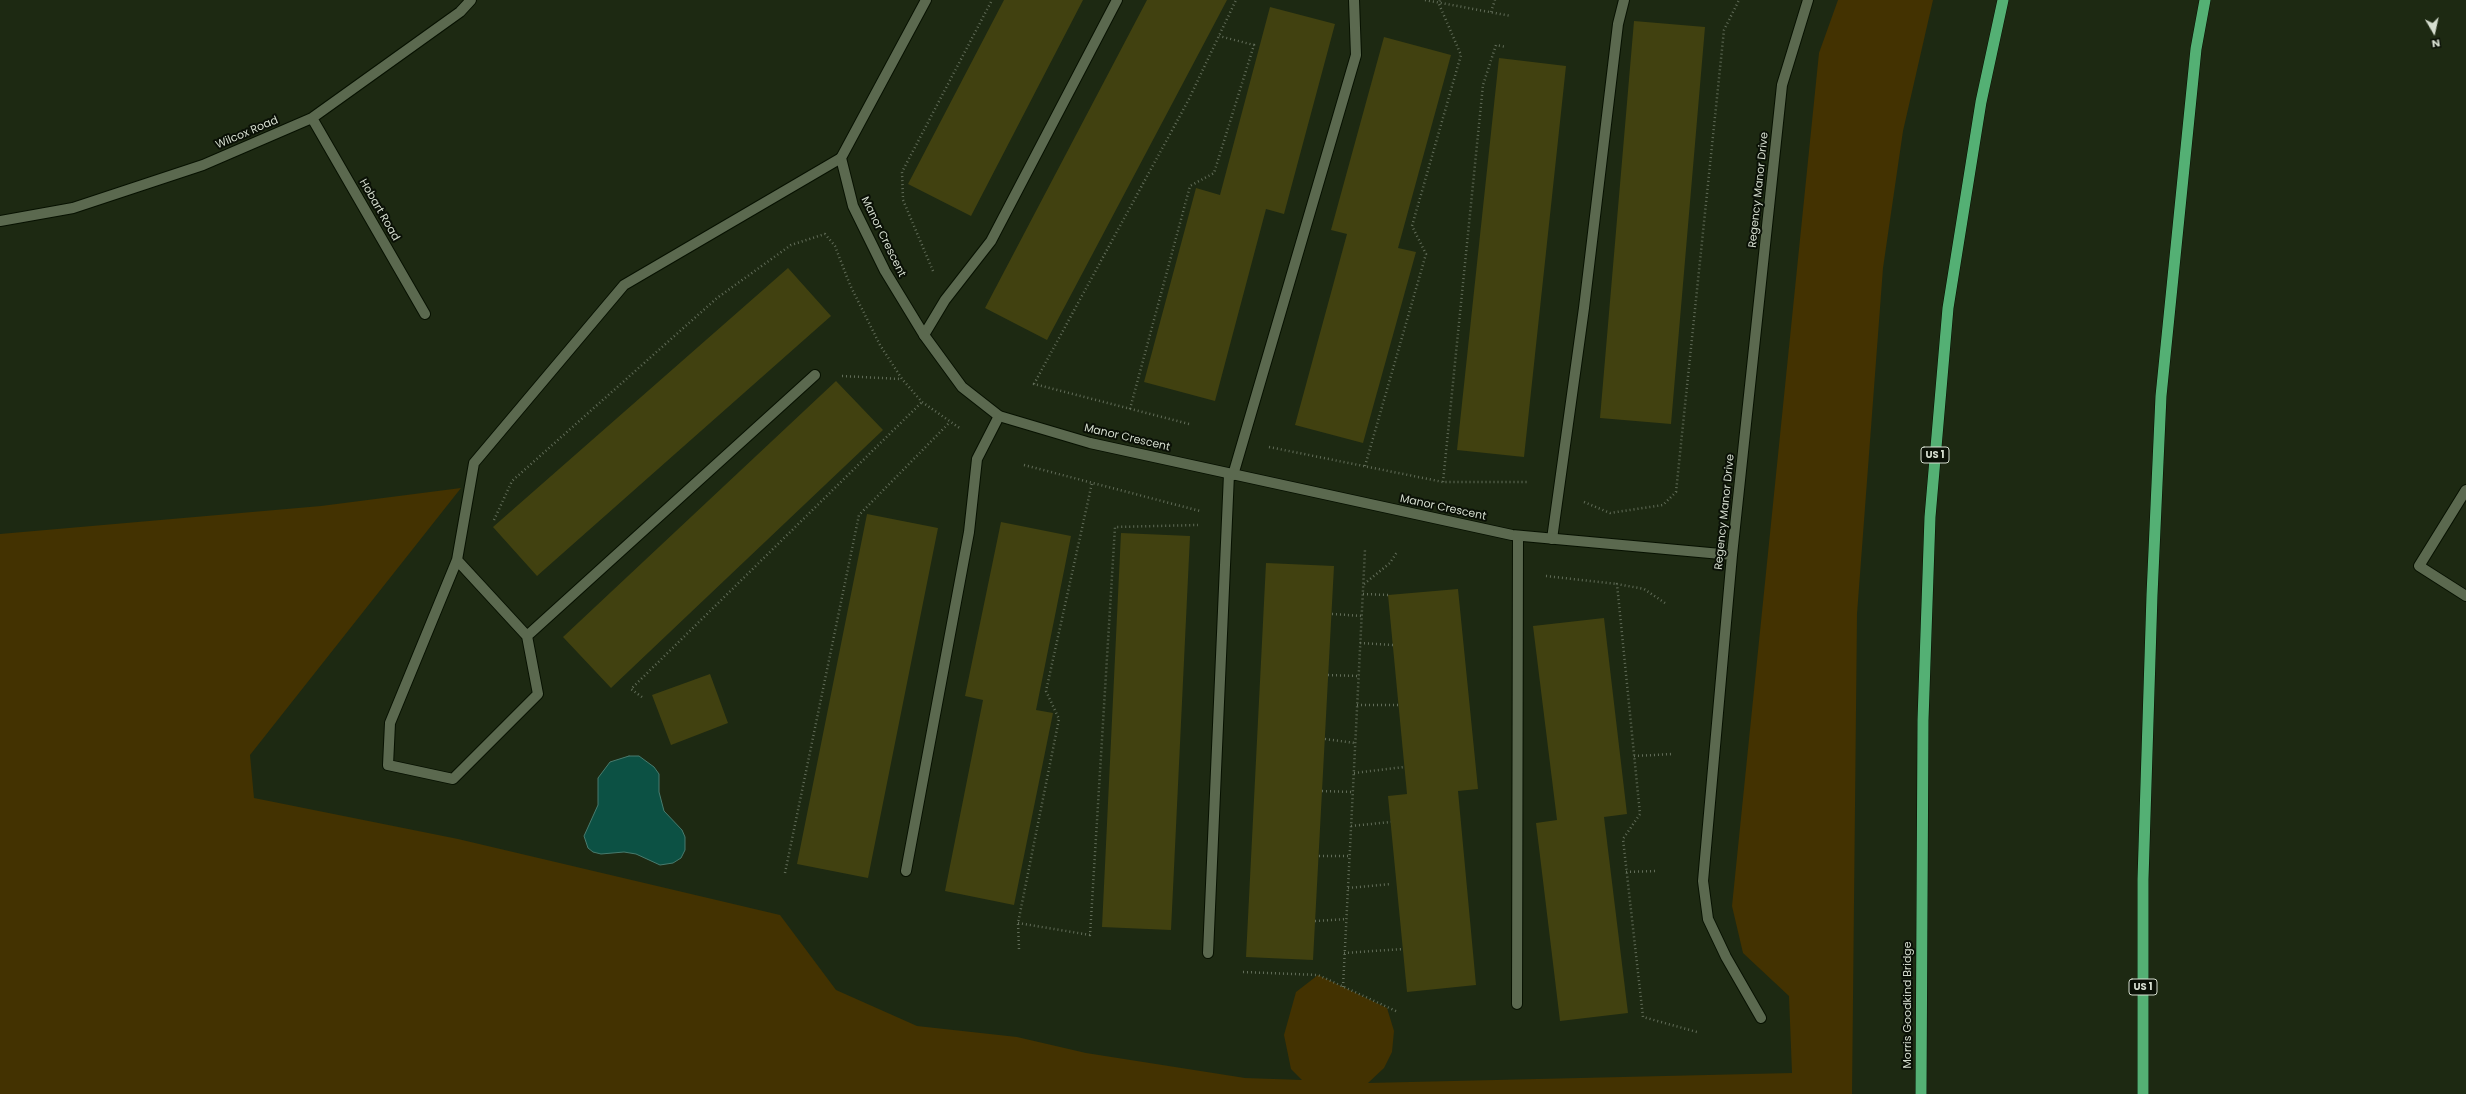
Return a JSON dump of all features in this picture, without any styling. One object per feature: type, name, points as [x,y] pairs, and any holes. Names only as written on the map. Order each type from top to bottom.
[{"type":"highway","name":"Morris Goodkind Bridge","points":[[1921,1094],[1921,915],[1924,720],[1930,517],[1947,315],[1981,102],[2003,0]]},
{"type":"highway","name":"US 1","points":[[2143,1094],[2143,879],[2152,595],[2161,396],[2195,65],[2205,0]]},
{"type":"street","name":"Wilcox Road","points":[[0,221],[73,208],[203,165],[312,118],[460,12],[472,0]]},
{"type":"street","points":[[457,560],[527,636],[538,694],[453,778],[388,765],[390,723],[457,560],[474,463],[624,285],[841,158],[926,0]]},
{"type":"street","points":[[924,336],[946,300],[991,241],[1117,0]]},
{"type":"street","points":[[1208,953],[1231,474],[1356,55],[1354,0]]},
{"type":"street","points":[[1552,539],[1585,300],[1618,24],[1624,0]]},
{"type":"street","name":"Regency Manor Drive","points":[[1761,1018],[1726,957],[1708,919],[1703,881],[1732,555],[1782,85],[1808,0]]},
{"type":"street","name":"Hobart Road","points":[[312,118],[425,314]]},
{"type":"street","name":"Manor Crescent","points":[[841,158],[853,206],[885,271],[924,336],[962,387],[999,416],[1090,443],[1518,536],[1732,555]]},
{"type":"street","points":[[527,636],[815,375]]},
{"type":"street","points":[[906,871],[969,532],[977,459],[999,416]]},
{"type":"street","points":[[2466,490],[2419,566],[2466,596]]},
{"type":"street","points":[[1516,1004],[1518,536]]},
{"type":"path","points":[[935,277],[902,200],[902,172],[992,0]]},
{"type":"path","points":[[1189,424],[1034,384],[1188,100],[1236,0]]},
{"type":"path","points":[[1425,0],[1511,16]]},
{"type":"path","points":[[1491,12],[1495,0]]},
{"type":"path","points":[[1582,501],[1610,513],[1663,505],[1676,492],[1724,30],[1738,0]]},
{"type":"path","points":[[1366,466],[1426,254],[1412,226],[1461,55],[1440,2]]},
{"type":"path","points":[[1130,409],[1190,186],[1214,173],[1254,45],[1219,36]]},
{"type":"path","points":[[1443,482],[1483,85],[1496,45],[1506,47]]},
{"type":"path","points":[[492,524],[512,481],[656,351],[717,298],[791,246],[809,238],[825,234],[835,246],[857,298],[880,344],[902,379],[922,402],[967,432]]},
{"type":"path","points":[[840,376],[902,379]]},
{"type":"path","points":[[642,697],[631,689],[922,402]]},
{"type":"path","points":[[785,873],[859,516],[950,422]]},
{"type":"path","points":[[1266,446],[1443,482],[1527,482]]},
{"type":"path","points":[[1024,465],[1208,513]]},
{"type":"path","points":[[1019,949],[1018,923],[1059,719],[1046,691],[1092,483]]},
{"type":"path","points":[[1018,923],[1090,935],[1115,527],[1205,525]]},
{"type":"path","points":[[1343,987],[1365,550]]},
{"type":"path","points":[[1364,584],[1390,563],[1397,552]]},
{"type":"path","points":[[1541,575],[1617,584],[1644,589],[1665,603]]},
{"type":"path","points":[[1617,584],[1640,814],[1623,839],[1643,1016],[1697,1032]]},
{"type":"path","points":[[1363,594],[1388,595]]},
{"type":"path","points":[[1332,614],[1362,616]]},
{"type":"path","points":[[1360,643],[1393,645]]},
{"type":"path","points":[[1328,675],[1359,676]]},
{"type":"path","points":[[1357,705],[1399,705]]},
{"type":"path","points":[[1325,740],[1355,743]]},
{"type":"path","points":[[1634,756],[1673,754]]},
{"type":"path","points":[[1354,773],[1404,767]]},
{"type":"path","points":[[1322,791],[1353,792]]},
{"type":"path","points":[[1351,826],[1391,822]]},
{"type":"path","points":[[1319,856],[1349,856]]},
{"type":"path","points":[[1626,872],[1657,871]]},
{"type":"path","points":[[1348,888],[1391,884]]},
{"type":"path","points":[[1315,921],[1346,919]]},
{"type":"path","points":[[1344,953],[1402,949]]},
{"type":"path","points":[[1243,972],[1318,975],[1398,1012]]},
{"type":"shaded area","points":[[1838,0],[1933,0],[1903,131],[1883,268],[1857,614],[1852,1094],[0,1094],[0,534],[321,506],[461,488],[250,755],[254,798],[458,839],[780,915],[836,990],[917,1026],[1017,1037],[1086,1053],[1245,1078],[1302,1080],[1291,1069],[1284,1035],[1296,992],[1318,975],[1387,1008],[1394,1031],[1392,1052],[1384,1068],[1368,1083],[1792,1073],[1789,996],[1743,953],[1732,906],[1819,53]]},
{"type":"water","points":[[629,756],[639,756],[654,767],[659,774],[659,792],[664,811],[682,830],[685,837],[685,850],[681,858],[673,863],[660,865],[636,854],[624,852],[601,854],[593,852],[588,848],[584,836],[598,805],[598,778],[610,762]]},
{"type":"building","points":[[1004,0],[1083,0],[971,216],[908,184]]},
{"type":"building","points":[[1147,0],[1227,0],[1047,340],[985,308]]},
{"type":"building","points":[[1270,7],[1335,24],[1284,214],[1266,209],[1215,401],[1144,382],[1196,188],[1220,195]]},
{"type":"building","points":[[1634,21],[1705,27],[1671,424],[1600,418]]},
{"type":"building","points":[[1384,37],[1451,55],[1398,248],[1416,252],[1363,443],[1295,425],[1347,234],[1331,230]]},
{"type":"building","points":[[1499,58],[1566,66],[1524,457],[1457,450]]},
{"type":"building","points":[[788,268],[831,316],[537,576],[493,527]]},
{"type":"building","points":[[836,381],[883,430],[611,688],[563,637]]},
{"type":"building","points":[[867,514],[938,528],[868,878],[797,864]]},
{"type":"building","points":[[1001,522],[1071,536],[1036,710],[1053,713],[1014,905],[945,891],[983,700],[965,696]]},
{"type":"building","points":[[1121,533],[1190,536],[1171,930],[1102,927]]},
{"type":"building","points":[[1266,563],[1334,566],[1313,960],[1246,957]]},
{"type":"building","points":[[1458,589],[1478,789],[1458,791],[1476,985],[1407,992],[1388,796],[1407,794],[1388,595]]},
{"type":"building","points":[[1604,618],[1627,814],[1604,817],[1628,1013],[1560,1021],[1536,823],[1557,820],[1533,626]]},
{"type":"building","points":[[710,674],[728,723],[671,745],[652,695]]}]
